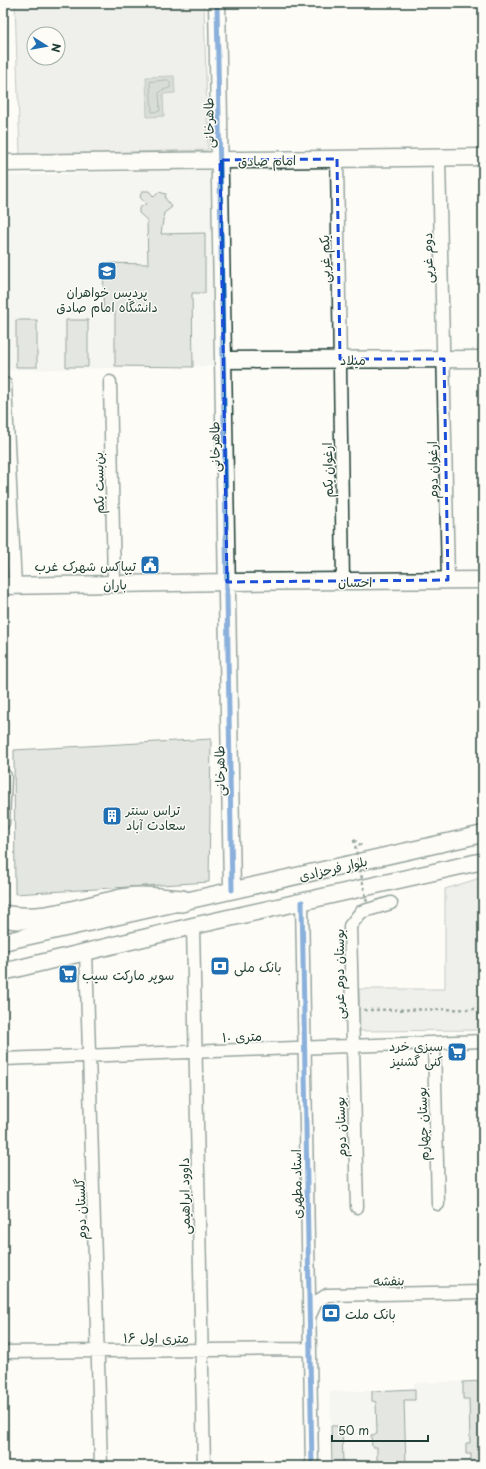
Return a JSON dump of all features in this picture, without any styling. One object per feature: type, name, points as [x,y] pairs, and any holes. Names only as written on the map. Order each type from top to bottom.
[{"type":"highway","points":[[3,916],[26,918],[42,917],[129,898],[182,901]]},
{"type":"street","name":"طاهرخانی","points":[[217,3],[232,890]]},
{"type":"street","name":"دوم غربی","points":[[439,157],[444,359]]},
{"type":"street","name":"امام صادق","points":[[3,163],[483,157]]},
{"type":"street","name":"یکم غربی","points":[[337,159],[340,359]]},
{"type":"street","name":"ارغوان یکم","points":[[340,359],[343,581]]},
{"type":"street","name":"ارغوان دوم","points":[[444,359],[448,580]]},
{"type":"street","name":"میلاد","points":[[223,360],[483,359]]},
{"type":"street","name":"بن‌بست یکم","points":[[110,382],[114,584]]},
{"type":"street","points":[[5,384],[9,586]]},
{"type":"street","name":"احسان","points":[[227,582],[483,580]]},
{"type":"street","name":"باران","points":[[9,586],[227,582]]},
{"type":"street","points":[[3,823],[4,776]]},
{"type":"street","name":"بلوار فرحزادی","points":[[3,942],[483,834]]},
{"type":"street","name":"بلوار فرحزادی","points":[[3,972],[86,950],[483,861]]},
{"type":"street","name":"استاد مطهری","points":[[302,902],[312,1466]]},
{"type":"street","name":"بوستان دوم غربی","points":[[352,1046],[350,926],[361,912],[391,903]]},
{"type":"street","name":"داوود ابراهیمی","points":[[193,926],[204,1466]]},
{"type":"street","name":"گلستان دوم","points":[[86,950],[99,1351],[101,1466]]},
{"type":"street","name":"۱۰ متری","points":[[3,1059],[483,1041]]},
{"type":"street","name":"بوستان چهارم","points":[[434,1043],[438,1204]]},
{"type":"street","name":"بوستان دوم","points":[[352,1046],[357,1207]]},
{"type":"street","name":"بنفشه","points":[[309,1318],[316,1302],[327,1295],[483,1292]]},
{"type":"street","name":"۱۶ متری اول","points":[[3,1352],[310,1349]]},
{"type":"path","points":[[354,840],[367,903]]},
{"type":"path","points":[[351,1010],[483,1009]]},
{"type":"highlighted area","points":[[337,159],[340,359],[444,359],[448,580],[227,582],[220,160]]},
{"type":"shaded area","points":[[15,3],[204,3],[208,150],[20,155]]},
{"type":"shaded area","name":"پردیس خواهران دانشگاه امام صادق","points":[[211,169],[213,366],[3,370],[3,176]]},
{"type":"shaded area","points":[[483,877],[483,1030],[360,1031],[359,989],[445,989],[445,889]]},
{"type":"shaded area","points":[[483,1381],[483,1466],[332,1466],[330,1392],[414,1389],[414,1383]]},
{"type":"water","points":[[174,76],[175,93],[163,94],[164,116],[147,117],[146,77]]},
{"type":"building","points":[[142,191],[149,191],[154,197],[159,192],[166,194],[165,198],[172,207],[164,213],[161,234],[205,233],[205,293],[192,293],[193,367],[115,366],[115,312],[103,312],[104,263],[148,264],[147,220],[139,213],[139,208],[146,204],[140,197]]},
{"type":"building","points":[[16,320],[37,320],[37,367],[16,367]]},
{"type":"building","points":[[66,320],[88,320],[88,367],[66,367]]},
{"type":"building","name":"تراس سنتر سعادت آباد","points":[[211,739],[209,882],[15,894],[14,750]]},
{"type":"building","points":[[483,1381],[483,1466],[471,1466],[471,1454],[466,1454],[466,1443],[470,1443],[469,1399],[463,1399],[463,1382]]},
{"type":"building","points":[[415,1389],[415,1400],[404,1400],[406,1466],[377,1466],[377,1447],[372,1447],[371,1435],[377,1434],[376,1402],[372,1401],[372,1391]]},
{"type":"building","points":[[331,1426],[342,1426],[343,1466],[332,1466]]},
{"type":"cycle path","points":[[217,3],[232,890]]},
{"type":"cycle path","points":[[302,902],[312,1466]]},
{"type":"place","name":"پردیس خواهران دانشگاه امام صادق","points":[[107,271]]},
{"type":"place","name":"تیپاکس شهرک غرب","points":[[150,565]]},
{"type":"place","name":"تراس سنتر سعادت آباد","points":[[112,816]]},
{"type":"place","name":"بانک ملی","points":[[220,966]]},
{"type":"place","name":"سوپر مارکت سیب","points":[[68,974]]},
{"type":"place","name":"سبزی خرد کنی گشنیز","points":[[457,1052]]},
{"type":"place","name":"بانک ملت","points":[[331,1313]]}]
